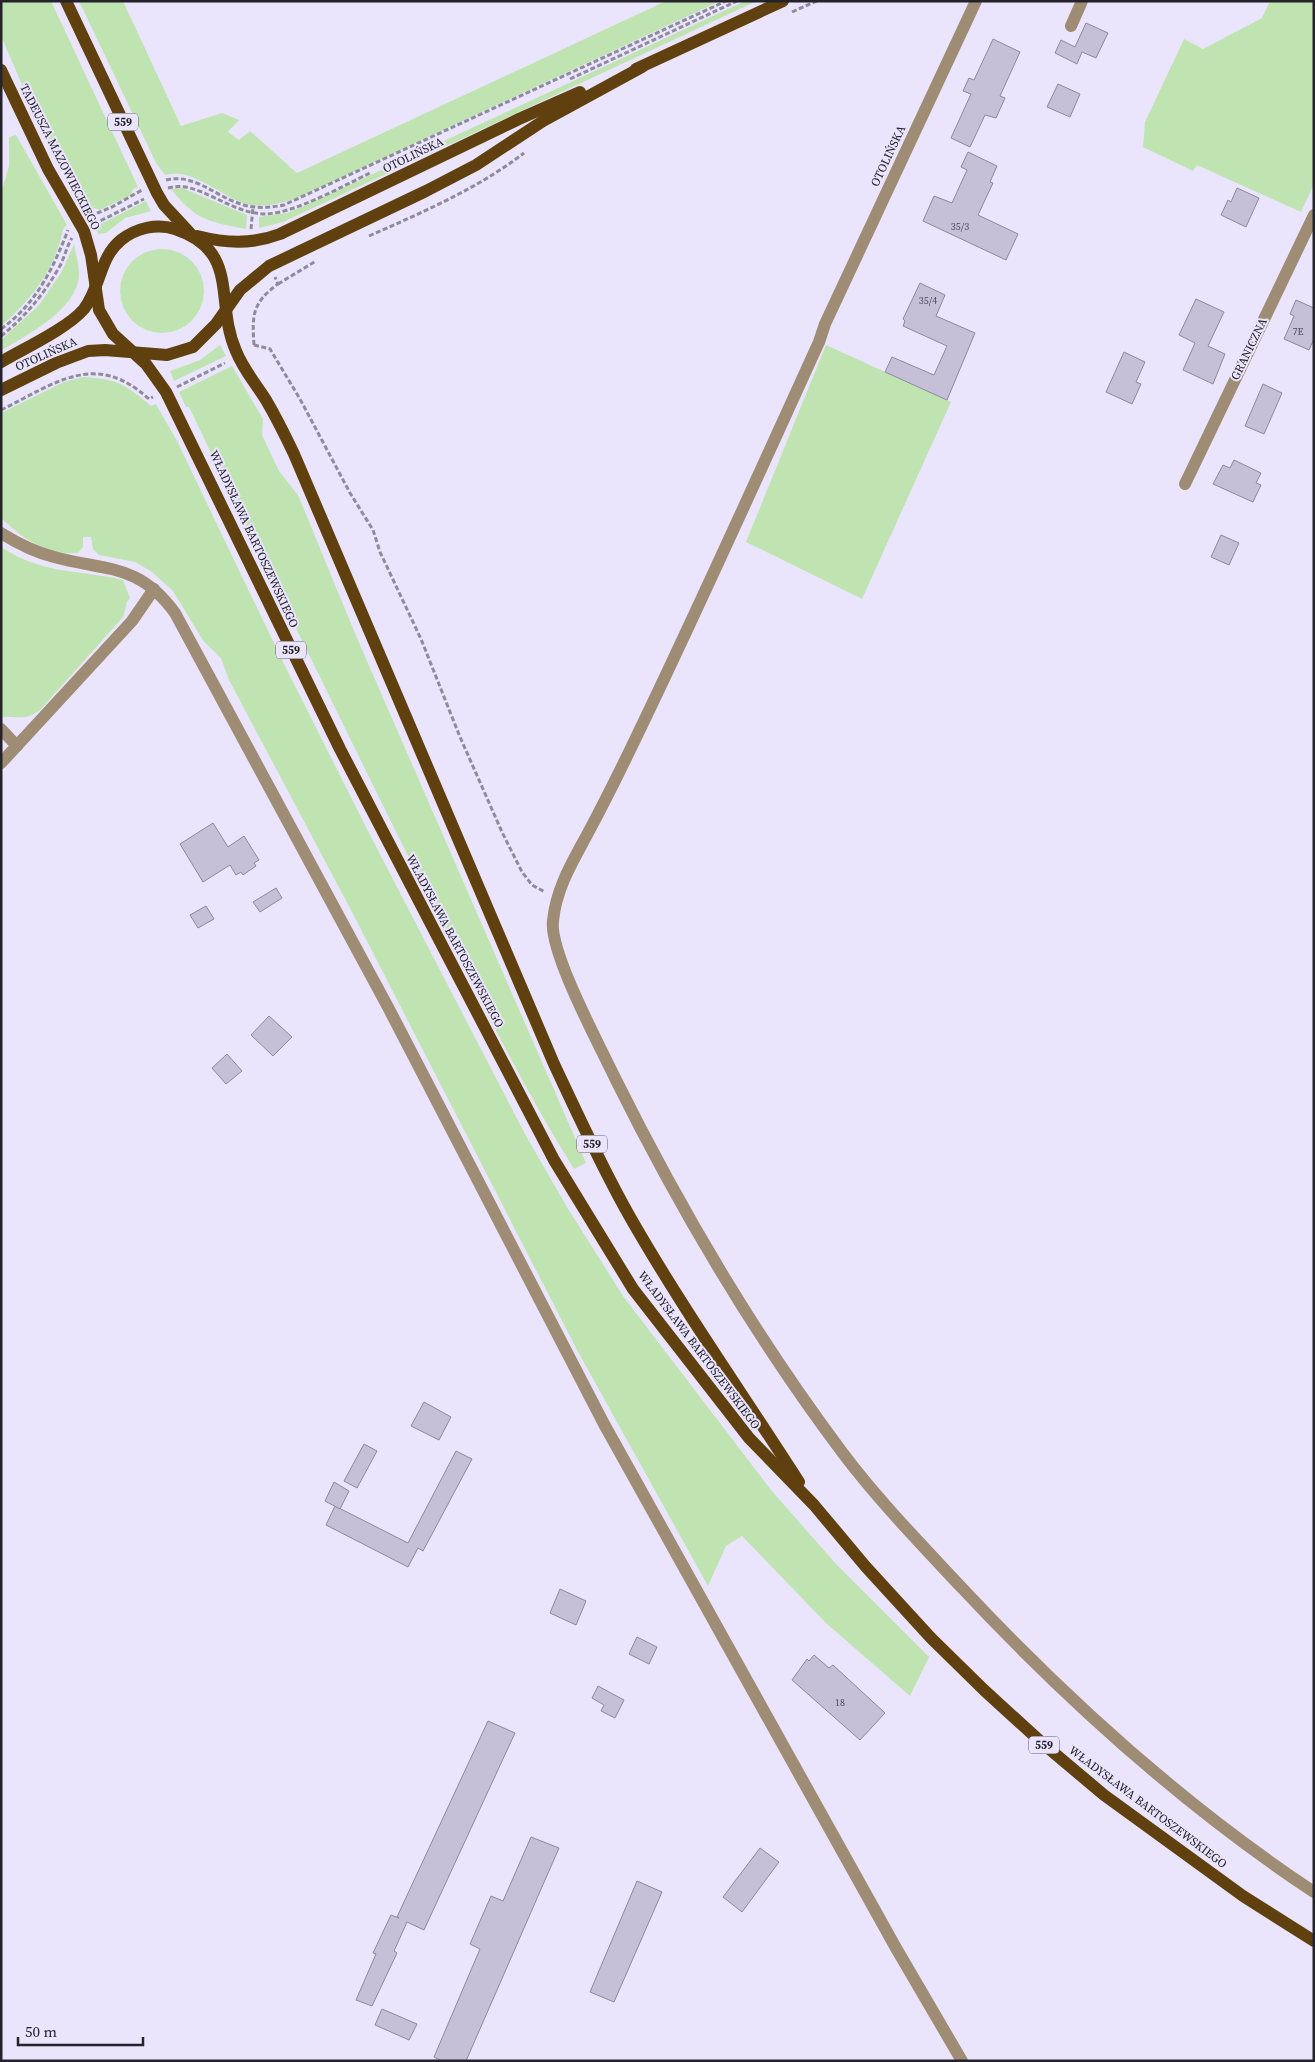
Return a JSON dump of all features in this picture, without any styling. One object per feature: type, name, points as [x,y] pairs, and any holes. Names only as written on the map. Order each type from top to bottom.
[{"type":"main road","name":"559","points":[[66,1],[164,206],[192,235],[208,248],[222,273],[225,310]]},
{"type":"main road","name":"OTOLIŃSKA","points":[[192,235],[220,242],[256,241],[270,238],[519,119],[642,66],[783,1]]},
{"type":"main road","name":"OTOLIŃSKA","points":[[225,310],[240,290],[269,266],[476,165],[550,117],[642,66]]},
{"type":"main road","name":"TADEUSZA MAZOWIECKIEGO","points":[[1,70],[48,169],[84,230],[91,255],[95,286]]},
{"type":"main road","name":"559","points":[[134,352],[114,334],[99,310],[95,286],[101,267],[110,250],[122,239],[136,231],[162,227],[192,235]]},
{"type":"main road","name":"OTOLIŃSKA","points":[[1,362],[69,322],[84,308],[95,286]]},
{"type":"main road","points":[[134,352],[167,355],[193,347],[209,332],[225,310]]},
{"type":"main road","name":"WŁADYSŁAWA BARTOSZEWSKIEGO","points":[[225,310],[228,330],[238,356],[271,408],[294,454],[550,1055],[588,1135],[629,1215],[676,1294],[814,1505]]},
{"type":"main road","name":"OTOLIŃSKA","points":[[1,390],[56,363],[88,351],[134,352]]},
{"type":"main road","name":"WŁADYSŁAWA BARTOSZEWSKIEGO","points":[[134,352],[156,376],[185,427],[259,585],[340,749],[554,1160],[633,1290],[749,1438],[814,1505],[866,1567],[931,1638],[1041,1742],[1104,1795],[1243,1896],[1314,1941]]},
{"type":"street","name":"OTOLIŃSKA","points":[[976,1],[825,324],[819,342],[688,628],[630,750],[567,872],[557,897],[552,928],[556,947],[607,1061],[678,1200],[734,1293],[843,1454],[926,1550],[1026,1656],[1139,1760],[1278,1868],[1314,1892]]},
{"type":"street","points":[[1071,26],[1082,1]]},
{"type":"street","name":"GRANICZNA","points":[[1185,484],[1314,215]]},
{"type":"street","points":[[3,533],[52,557],[122,570],[154,589],[175,613],[389,1009],[604,1424],[896,1948],[962,2061]]},
{"type":"street","points":[[1,764],[132,621],[154,589]]},
{"type":"street","points":[[1,729],[17,746]]},
{"type":"path","points":[[253,207],[276,207],[300,199],[726,1]]},
{"type":"path","points":[[520,102],[737,1]]},
{"type":"path","points":[[784,16],[817,1]]},
{"type":"path","points":[[360,240],[458,196],[485,180],[526,151]]},
{"type":"path","points":[[1,336],[18,322],[44,293],[72,238],[157,193],[184,185],[241,210],[276,213],[298,206],[378,169]]},
{"type":"path","points":[[278,284],[324,257]]},
{"type":"path","points":[[254,344],[270,349],[300,399],[350,493],[373,530],[380,552],[421,640],[460,737],[522,872],[532,885],[557,897]]},
{"type":"green space","points":[[1,1],[51,1],[138,187],[133,189],[131,195],[100,210],[94,208],[88,212],[48,145],[1,36]]},
{"type":"green space","points":[[79,1],[123,1],[181,126],[222,113],[239,120],[228,132],[239,140],[250,131],[297,173],[666,1],[720,1],[297,198],[274,204],[251,205],[229,197],[198,179],[187,175],[165,175],[156,163]]},
{"type":"green space","points":[[745,1],[757,1],[283,222],[259,228],[259,217],[287,213],[306,205]]},
{"type":"green space","points":[[1270,1],[1314,1],[1314,184],[1301,212],[1197,165],[1193,171],[1143,147],[1145,122],[1184,39],[1203,49],[1262,18]]},
{"type":"green space","points":[[16,135],[67,225],[63,229],[55,257],[41,282],[1,326],[1,193],[9,166],[9,137]]},
{"type":"green space","points":[[182,188],[247,215],[246,229],[212,221],[196,213],[171,189]]},
{"type":"green space","points":[[146,201],[151,211],[125,218],[106,233],[98,234],[95,227]]},
{"type":"green space","points":[[74,244],[79,273],[78,282],[73,294],[57,314],[1,351],[1,340],[39,305],[61,273]]},
{"type":"green space","points":[[162,249],[178,252],[192,261],[201,275],[204,291],[201,307],[192,321],[178,330],[162,333],[146,330],[132,321],[123,307],[120,291],[123,275],[132,261],[146,252]]},
{"type":"green space","points":[[220,345],[226,356],[174,381],[170,371],[200,360]]},
{"type":"green space","points":[[826,345],[951,402],[862,599],[746,542]]},
{"type":"green space","points":[[232,366],[263,419],[262,435],[279,471],[298,495],[357,638],[586,1163],[574,1169],[509,1056],[469,979],[189,407],[186,407],[179,392]]},
{"type":"green space","points":[[83,377],[113,381],[134,392],[151,406],[156,404],[177,441],[284,664],[368,831],[525,1134],[567,1207],[623,1296],[771,1490],[836,1564],[929,1657],[910,1696],[827,1624],[742,1536],[726,1546],[708,1586],[577,1350],[352,912],[229,680],[221,658],[204,642],[173,591],[152,572],[135,562],[99,555],[93,549],[91,537],[83,537],[83,547],[78,553],[56,552],[46,549],[26,539],[1,518],[1,413],[64,382]]},
{"type":"green space","points":[[1,547],[17,556],[46,567],[123,580],[130,598],[123,617],[40,710],[23,717],[3,717],[1,715]]},
{"type":"building","points":[[1086,23],[1108,33],[1096,58],[1082,52],[1077,64],[1055,53],[1061,40],[1075,47]]},
{"type":"building","points":[[993,39],[1020,52],[1000,96],[1005,98],[996,118],[985,115],[970,147],[951,138],[971,94],[963,91],[969,78],[974,80]]},
{"type":"building","points":[[1058,84],[1080,94],[1070,117],[1047,107]]},
{"type":"building","points":[[968,152],[997,166],[990,182],[993,183],[978,215],[1018,234],[1006,260],[923,221],[934,196],[952,203],[967,170],[961,167]]},
{"type":"building","points":[[1237,188],[1259,198],[1246,227],[1221,215],[1228,200],[1231,202]]},
{"type":"building","points":[[920,283],[945,295],[936,316],[975,333],[947,400],[885,372],[892,357],[934,375],[947,346],[903,326],[905,321],[903,319]]},
{"type":"building","points":[[1196,299],[1224,312],[1208,346],[1225,354],[1213,384],[1183,370],[1195,343],[1179,335]]},
{"type":"building","points":[[1296,300],[1314,308],[1314,339],[1309,350],[1284,339],[1294,316],[1290,314]]},
{"type":"building","points":[[1124,352],[1145,362],[1136,382],[1141,384],[1132,404],[1106,392]]},
{"type":"building","points":[[1263,384],[1282,393],[1264,434],[1245,426]]},
{"type":"building","points":[[1234,460],[1261,473],[1256,483],[1261,485],[1253,502],[1213,484],[1223,465],[1230,468]]},
{"type":"building","points":[[1221,535],[1239,543],[1229,565],[1211,557]]},
{"type":"building","points":[[213,823],[228,847],[244,836],[259,860],[254,863],[256,866],[243,875],[241,872],[236,875],[230,865],[203,882],[180,844]]},
{"type":"building","points":[[276,888],[282,898],[260,912],[253,902]]},
{"type":"building","points":[[206,906],[214,919],[198,928],[190,915]]},
{"type":"building","points":[[269,1016],[292,1037],[273,1056],[251,1035]]},
{"type":"building","points":[[227,1054],[242,1071],[226,1084],[212,1068]]},
{"type":"building","points":[[424,1402],[451,1417],[439,1440],[411,1426]]},
{"type":"building","points":[[364,1444],[377,1451],[357,1488],[344,1481]]},
{"type":"building","points":[[456,1451],[472,1459],[423,1551],[418,1548],[408,1567],[326,1525],[335,1506],[408,1543]]},
{"type":"building","points":[[334,1482],[349,1491],[340,1509],[325,1501]]},
{"type":"building","points":[[560,1589],[586,1601],[576,1625],[550,1613]]},
{"type":"building","points":[[637,1637],[657,1647],[649,1664],[629,1654]]},
{"type":"building","points":[[814,1655],[829,1668],[833,1665],[885,1713],[860,1740],[792,1680],[807,1659],[809,1661]]},
{"type":"building","points":[[598,1686],[624,1700],[615,1718],[601,1711],[604,1705],[592,1698]]},
{"type":"building","points":[[488,1721],[515,1733],[424,1930],[407,1922],[394,1951],[397,1953],[372,2006],[356,2000],[376,1954],[373,1953],[391,1915],[399,1918],[397,1917]]},
{"type":"building","points":[[531,1837],[559,1848],[466,2061],[442,2061],[434,2057],[480,1949],[470,1944],[491,1896],[503,1901]]},
{"type":"building","points":[[760,1848],[779,1862],[742,1912],[723,1897]]},
{"type":"building","points":[[637,1881],[662,1892],[614,2002],[590,1992]]},
{"type":"building","points":[[382,2009],[417,2024],[409,2040],[375,2025]]}]
